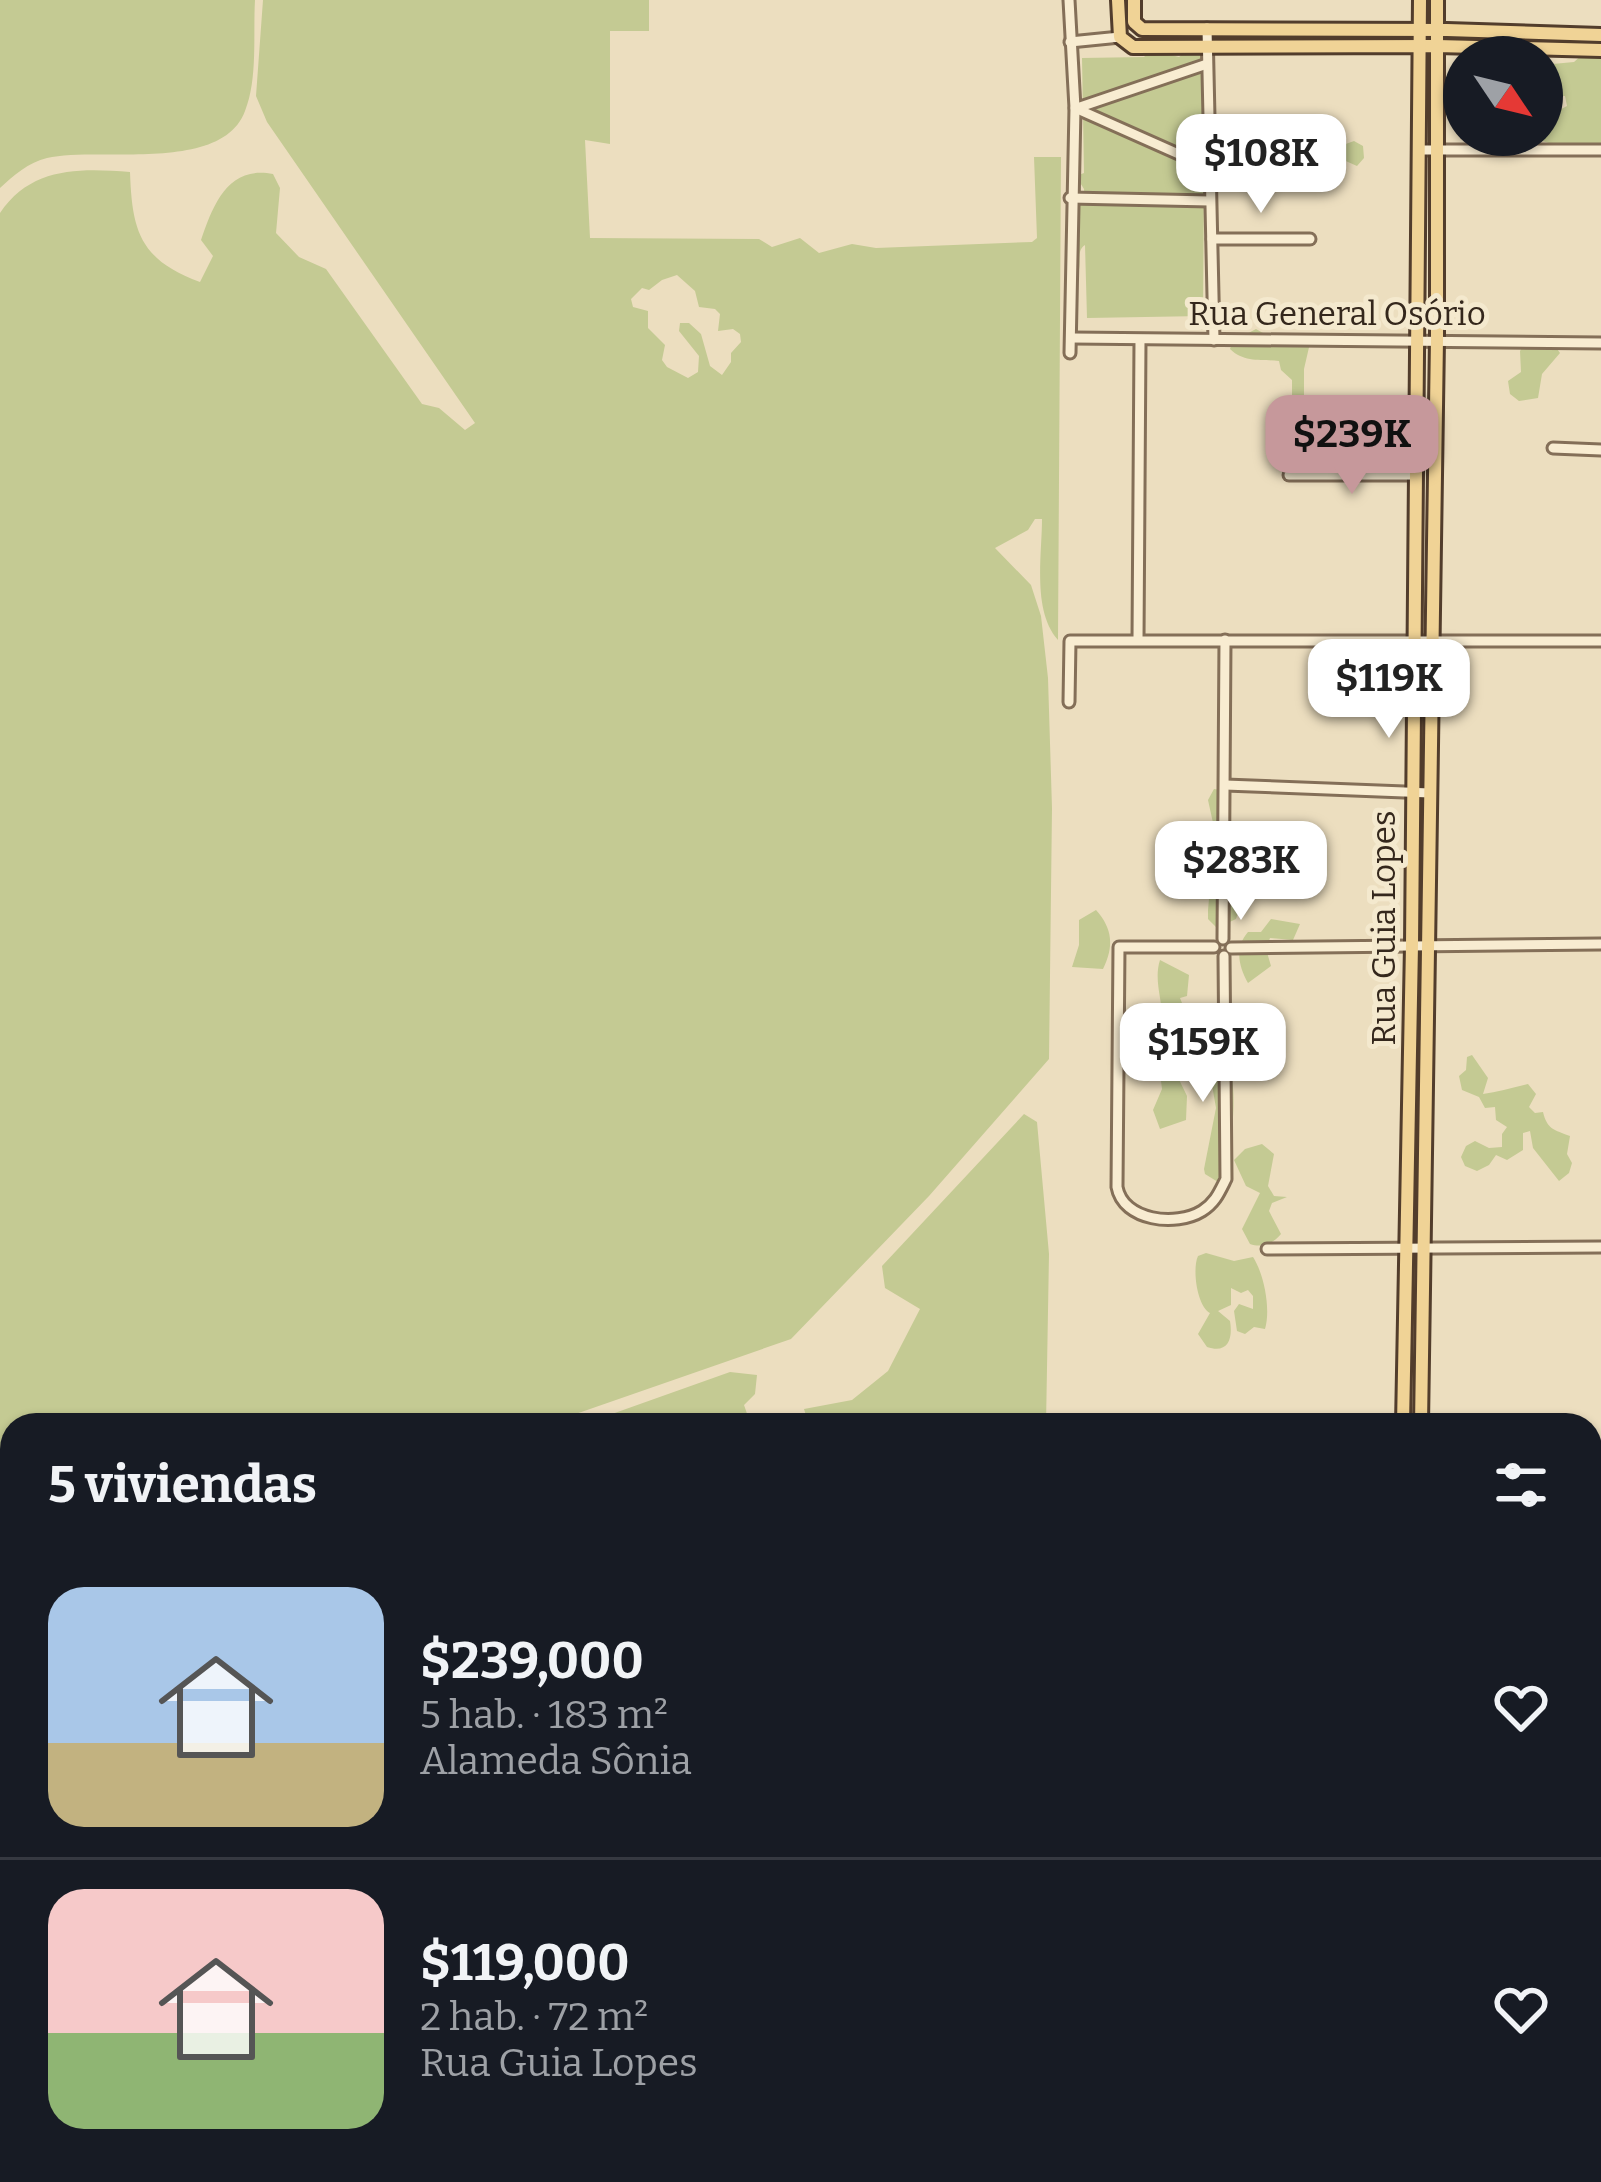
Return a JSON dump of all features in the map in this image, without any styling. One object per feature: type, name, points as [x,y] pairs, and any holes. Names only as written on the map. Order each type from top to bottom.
[{"type":"main road","points":[[1118,0],[1120,37],[1133,47],[1601,50]]},
{"type":"main road","points":[[1134,0],[1134,22],[1142,29],[1601,35]]},
{"type":"main road","name":"Rua Guia Lopes","points":[[1403,1413],[1420,0]]},
{"type":"main road","name":"Rua Guia Lopes","points":[[1421,1413],[1438,0]]},
{"type":"main road","points":[[1581,35],[1581,51]]},
{"type":"street","points":[[1069,0],[1075,107],[1070,353]]},
{"type":"street","points":[[1207,28],[1214,340]]},
{"type":"street","points":[[1070,42],[1120,37]]},
{"type":"street","points":[[1075,107],[1207,64]]},
{"type":"street","points":[[1075,107],[1210,169]]},
{"type":"street","points":[[1418,150],[1601,150]]},
{"type":"street","points":[[1210,151],[1307,151]]},
{"type":"street","points":[[1070,198],[1210,200]]},
{"type":"street","points":[[1212,239],[1310,239]]},
{"type":"street","name":"Rua General Osório","points":[[1072,338],[1601,343]]},
{"type":"street","points":[[1138,640],[1140,341]]},
{"type":"street","points":[[1552,448],[1601,450]]},
{"type":"street","points":[[1289,475],[1416,476]]},
{"type":"street","points":[[1225,640],[1223,947],[1226,1179],[1216,1200],[1196,1215],[1163,1219],[1132,1212],[1121,1204],[1117,1187],[1119,947],[1223,947],[1601,944]]},
{"type":"street","points":[[1069,702],[1070,641],[1601,641]]},
{"type":"street","points":[[1225,785],[1430,793]]},
{"type":"street","points":[[1267,1249],[1601,1247]]},
{"type":"green space","points":[[0,0],[255,0],[253,71],[245,111],[232,131],[211,143],[156,154],[47,158],[0,188]]},
{"type":"green space","points":[[263,0],[649,0],[649,31],[610,31],[610,144],[585,140],[590,238],[759,239],[772,247],[800,238],[819,253],[852,244],[876,248],[1032,242],[1037,238],[1034,157],[1061,157],[1058,640],[1042,599],[1042,519],[1035,519],[1028,530],[995,548],[1031,585],[1041,616],[1048,678],[1052,808],[1049,1059],[929,1196],[791,1339],[578,1413],[0,1413],[0,213],[12,198],[41,179],[75,171],[130,172],[133,211],[143,241],[164,264],[200,282],[213,256],[201,240],[217,201],[244,176],[273,174],[280,188],[276,233],[299,257],[326,269],[422,404],[439,408],[465,430],[475,423],[267,122],[256,96]],"holes":[[[677,275],[695,291],[699,307],[715,309],[720,314],[718,331],[733,329],[741,342],[722,375],[710,366],[701,334],[689,323],[680,323],[679,331],[699,356],[698,372],[688,378],[667,367],[662,360],[665,345],[648,328],[648,311],[633,307],[631,299],[642,288],[649,290]]]},
{"type":"green space","points":[[1151,50],[1179,57],[1185,52],[1204,56],[1204,134],[1209,145],[1204,157],[1210,159],[1204,175],[1203,316],[1087,318],[1085,245],[1077,275],[1072,272],[1078,198],[1085,203],[1076,176],[1084,173],[1082,58],[1144,57]]},
{"type":"green space","points":[[1601,50],[1601,150],[1563,147],[1563,108],[1567,106],[1563,63],[1574,62],[1584,53]]},
{"type":"green space","points":[[1326,124],[1336,130],[1332,149],[1354,141],[1363,146],[1364,158],[1357,166],[1339,158],[1325,176],[1318,172],[1321,159],[1309,163],[1303,158],[1316,130]]},
{"type":"green space","points":[[1256,329],[1275,340],[1310,343],[1304,369],[1304,410],[1299,413],[1292,407],[1292,380],[1279,361],[1247,358],[1230,349],[1233,341]]},
{"type":"green space","points":[[1524,345],[1555,346],[1560,353],[1542,374],[1538,398],[1519,401],[1510,394],[1508,381],[1521,372]]},
{"type":"green space","points":[[1214,789],[1226,791],[1230,798],[1225,844],[1232,889],[1246,867],[1248,882],[1236,919],[1217,928],[1208,919],[1215,832],[1208,800]]},
{"type":"green space","points":[[1096,910],[1109,931],[1107,961],[1103,969],[1072,967],[1079,945],[1079,920]]},
{"type":"green space","points":[[1271,919],[1300,924],[1293,940],[1270,938],[1266,949],[1271,966],[1248,983],[1240,964],[1241,944],[1248,932],[1261,932]]},
{"type":"green space","points":[[1160,960],[1189,975],[1187,996],[1180,998],[1188,1018],[1169,1035],[1162,1026]]},
{"type":"green space","points":[[1212,1040],[1230,1067],[1234,1105],[1226,1179],[1218,1182],[1204,1169],[1216,1108],[1205,1044]]},
{"type":"green space","points":[[1472,1055],[1488,1078],[1483,1094],[1528,1084],[1536,1094],[1529,1107],[1535,1113],[1543,1112],[1552,1128],[1570,1136],[1567,1154],[1572,1163],[1559,1181],[1533,1148],[1530,1131],[1523,1133],[1523,1150],[1507,1160],[1496,1155],[1477,1171],[1465,1166],[1461,1157],[1466,1146],[1475,1141],[1489,1148],[1502,1147],[1507,1127],[1496,1120],[1495,1107],[1485,1108],[1479,1097],[1462,1090],[1459,1076]]},
{"type":"green space","points":[[1169,1059],[1187,1096],[1186,1120],[1160,1129],[1153,1110],[1162,1089],[1159,1065]]},
{"type":"green space","points":[[1024,1114],[1037,1122],[1049,1254],[1046,1413],[805,1413],[804,1409],[852,1400],[888,1371],[920,1309],[885,1288],[882,1266]]},
{"type":"green space","points":[[1262,1144],[1274,1154],[1268,1186],[1274,1196],[1287,1197],[1272,1203],[1269,1211],[1281,1234],[1259,1246],[1250,1244],[1242,1229],[1260,1193],[1246,1186],[1234,1160],[1245,1149]]},
{"type":"green space","points":[[1206,1253],[1234,1261],[1253,1257],[1265,1292],[1265,1329],[1237,1331],[1234,1311],[1239,1304],[1253,1309],[1253,1296],[1248,1290],[1241,1293],[1231,1288],[1231,1305],[1218,1311],[1230,1321],[1230,1339],[1224,1347],[1207,1347],[1198,1334],[1210,1313],[1202,1303],[1196,1278],[1198,1256]]},
{"type":"green space","points":[[730,1372],[757,1375],[755,1394],[744,1405],[747,1413],[615,1413]]}]
